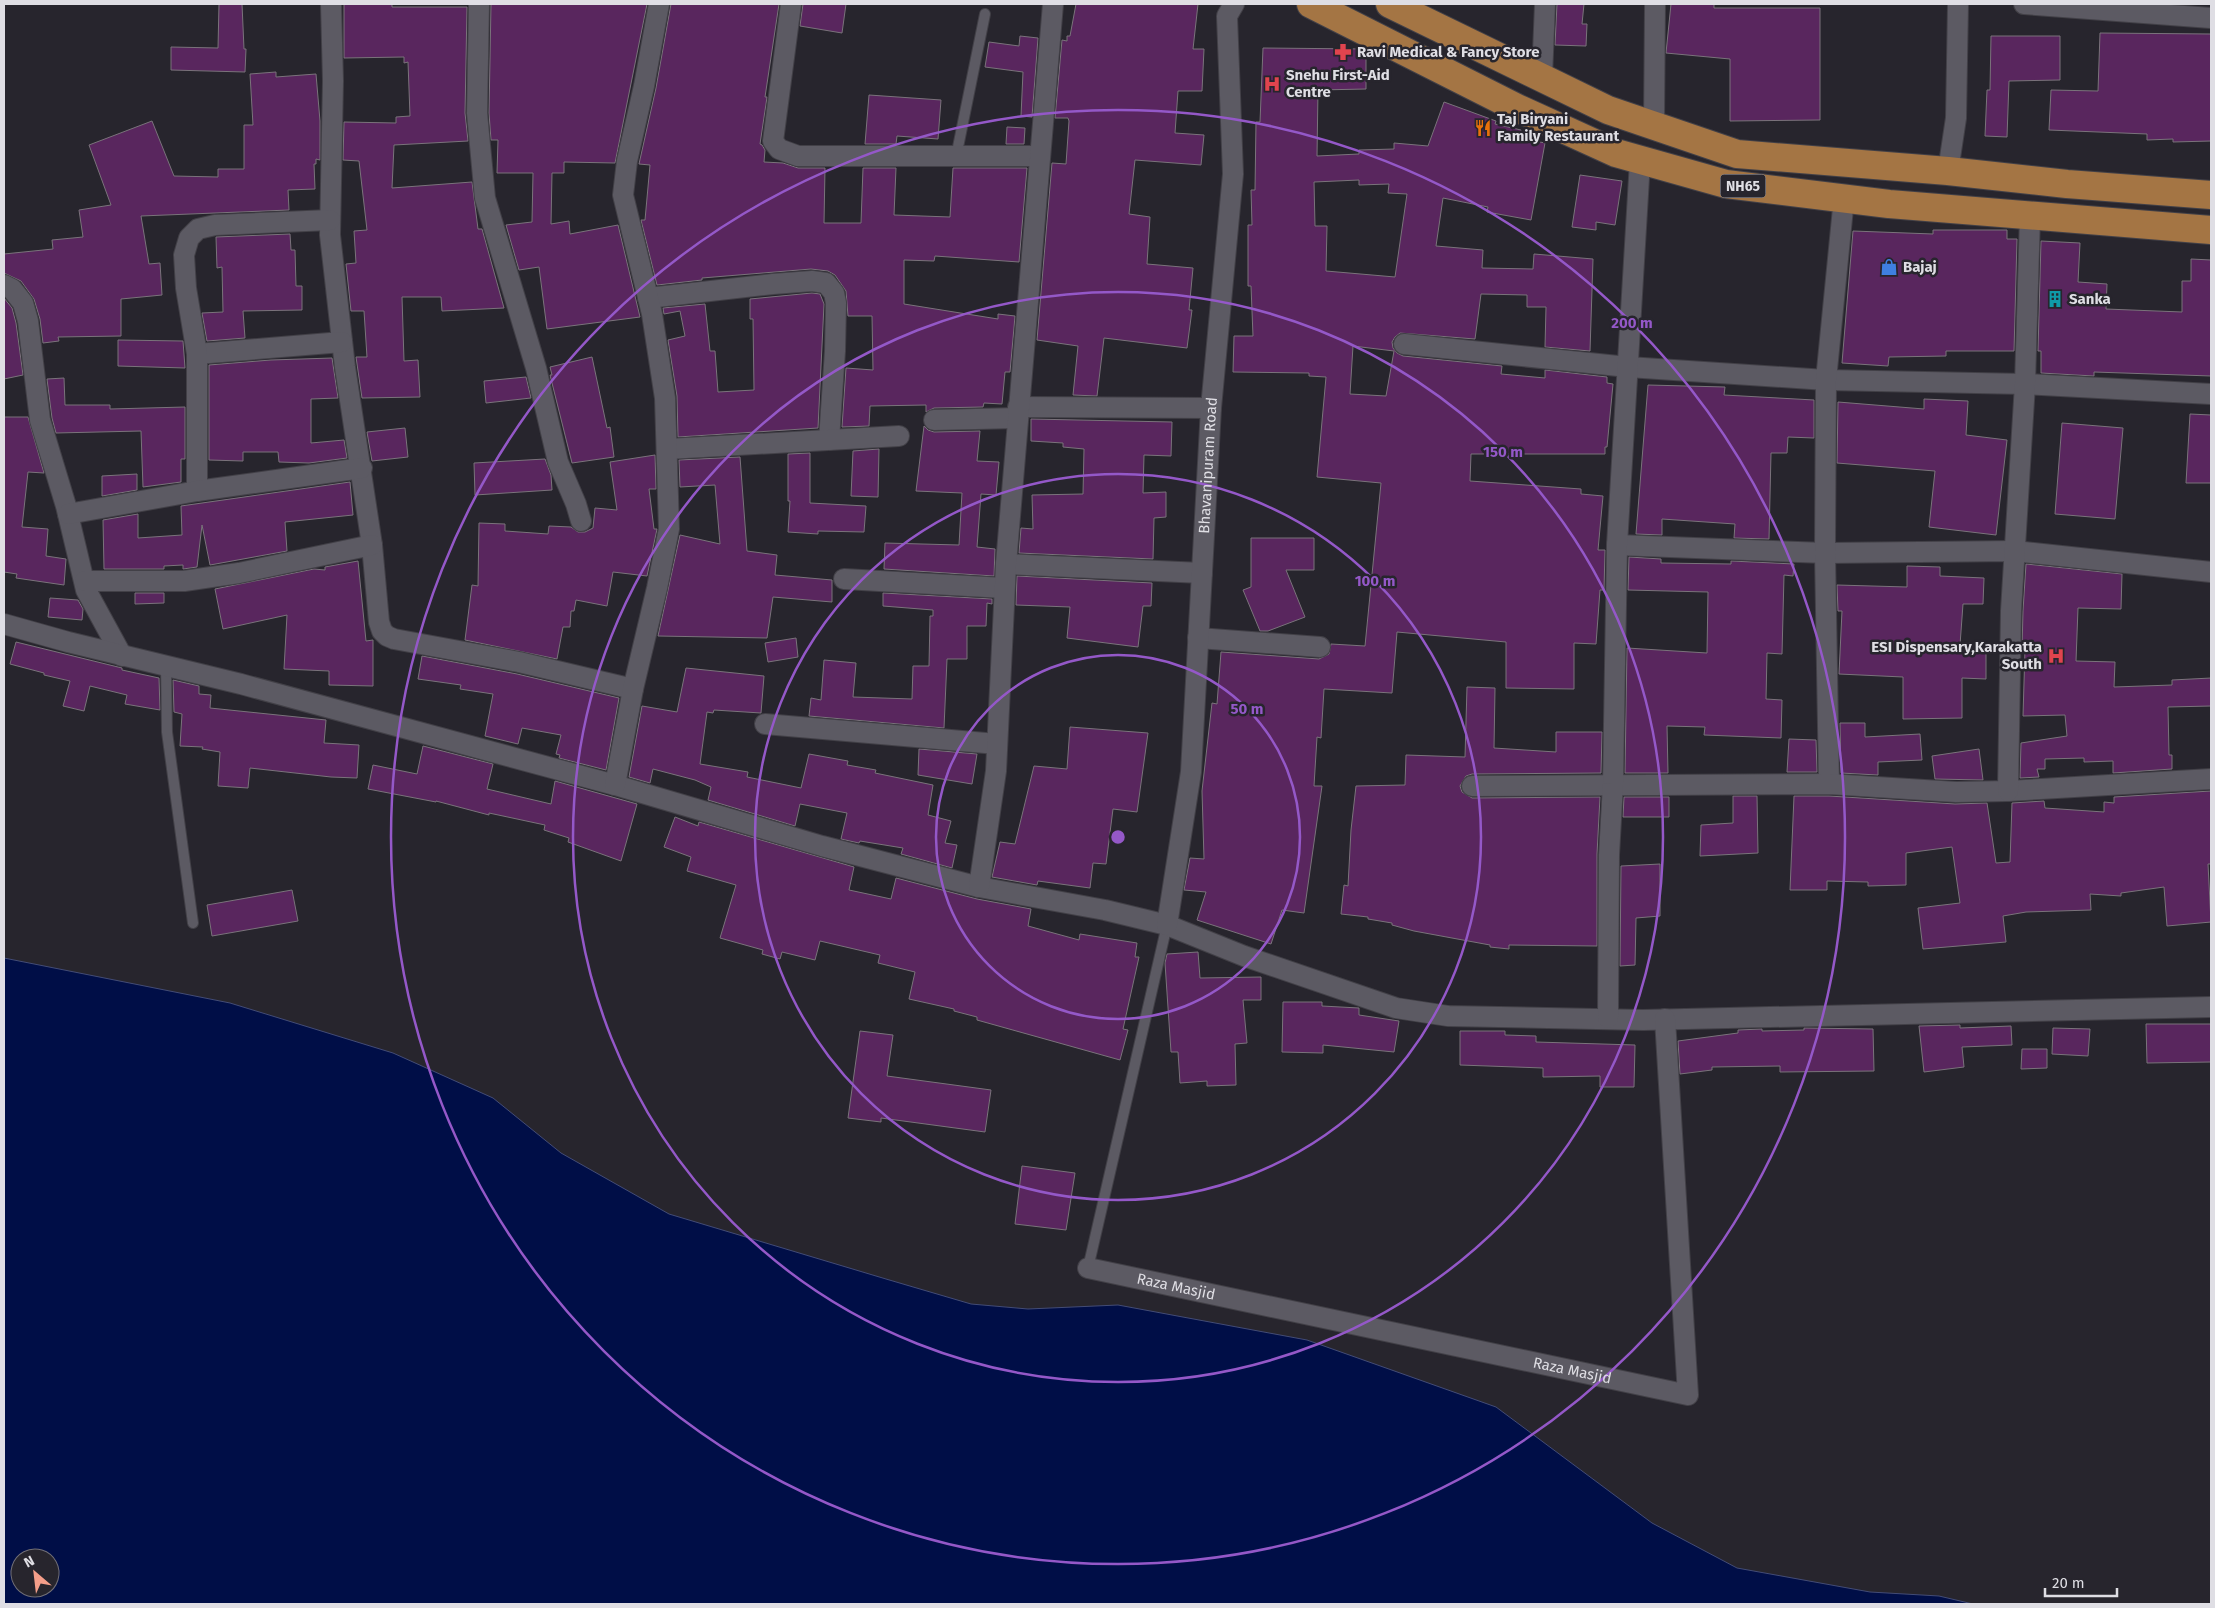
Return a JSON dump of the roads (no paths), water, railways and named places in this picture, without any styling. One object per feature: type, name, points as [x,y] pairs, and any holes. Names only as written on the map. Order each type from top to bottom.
[{"type":"highway","name":"NH65","points":[[1311,4],[1516,108],[1616,153],[1726,184],[1889,204],[2211,230]]},
{"type":"highway","name":"NH65","points":[[1390,4],[1608,110],[1737,154],[2211,195]]},
{"type":"street","points":[[331,4],[333,81],[330,220],[342,342],[362,468],[372,544],[379,622],[382,631],[387,636],[408,642],[519,662],[633,689]]},
{"type":"street","points":[[479,4],[477,113],[485,198],[536,368],[558,462],[576,504],[581,521]]},
{"type":"street","points":[[615,784],[633,689],[653,607],[669,529],[665,398],[648,298],[623,195],[627,161],[644,86],[659,4]]},
{"type":"street","points":[[791,4],[773,141],[779,149],[798,156],[1040,156]]},
{"type":"street","points":[[979,887],[996,771],[1004,588],[1053,4]]},
{"type":"street","points":[[1542,77],[1545,4]]},
{"type":"street","points":[[1654,125],[1655,4]]},
{"type":"street","points":[[1948,171],[1956,118],[1958,4]]},
{"type":"street","points":[[2024,4],[2112,8],[2211,18]]},
{"type":"street","name":"Bhavanipuram Road","points":[[1167,926],[1191,772],[1211,408],[1233,174],[1228,8]]},
{"type":"street","points":[[1608,1018],[1609,855],[1613,784],[1617,544],[1640,161]]},
{"type":"street","points":[[1829,784],[1825,552],[1826,380],[1844,198]]},
{"type":"street","points":[[2008,791],[2011,611],[2025,384],[2030,216]]},
{"type":"street","points":[[196,491],[197,354],[186,288],[184,255],[189,238],[198,229],[215,225],[330,220]]},
{"type":"street","points":[[648,298],[782,283],[812,281],[826,283],[834,293],[836,303],[829,440]]},
{"type":"street","points":[[4,285],[12,289],[22,303],[28,321],[40,420],[68,514],[86,590],[122,656]]},
{"type":"street","points":[[197,354],[342,342]]},
{"type":"street","points":[[1404,344],[1628,367],[1826,380],[2025,384],[2211,394]]},
{"type":"street","points":[[934,420],[1018,412],[1211,408]]},
{"type":"street","points":[[668,449],[900,436]]},
{"type":"street","points":[[68,514],[196,491],[362,468]]},
{"type":"street","points":[[84,581],[184,581],[239,573],[372,544]]},
{"type":"street","points":[[1617,544],[1825,552],[2014,551],[2211,572]]},
{"type":"street","points":[[1006,564],[1202,573]]},
{"type":"street","points":[[844,579],[1004,588]]},
{"type":"street","points":[[4,624],[615,784],[822,846],[979,887],[1105,910],[1167,926],[1244,956],[1396,1008],[1448,1016],[1665,1019],[2211,1007]]},
{"type":"street","points":[[1198,638],[1320,647]]},
{"type":"street","points":[[765,724],[997,744]]},
{"type":"street","points":[[1472,786],[1829,784],[1956,792],[2008,791],[2211,779]]},
{"type":"street","name":"Raza Masjid","points":[[1088,1268],[1688,1396],[1665,1019]]},
{"type":"lane","points":[[956,157],[985,14]]},
{"type":"lane","points":[[166,666],[167,732],[193,923]]},
{"type":"lane","points":[[1088,1268],[1167,926]]},
{"type":"place","name":"Ravi Medical & Fancy Store","points":[[1343,52]]},
{"type":"place","name":"Snehu First-Aid Centre","points":[[1272,84]]},
{"type":"place","name":"Taj Biryani Family Restaurant","points":[[1483,128]]},
{"type":"place","name":"Bajaj","points":[[1889,267]]},
{"type":"place","name":"Sanka","points":[[2055,299]]},
{"type":"place","name":"ESI Dispensary,Karakatta South","points":[[2056,656]]}]
